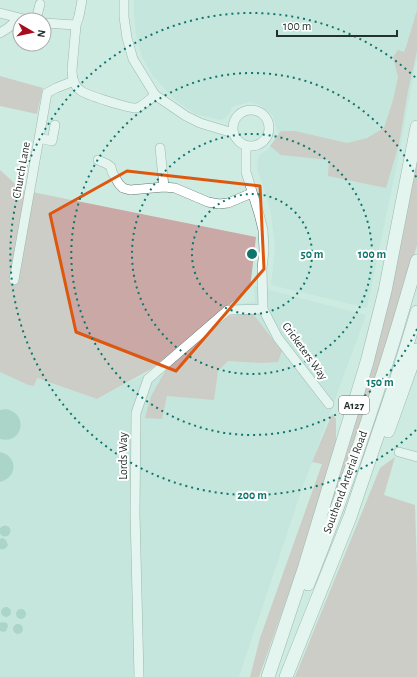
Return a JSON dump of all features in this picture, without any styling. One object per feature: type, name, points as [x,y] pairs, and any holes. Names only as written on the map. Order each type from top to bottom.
[{"type":"highway","name":"A127","points":[[269,677],[305,566],[367,362],[385,291],[417,127]]},
{"type":"highway","name":"Southend Arterial Road","points":[[269,677],[335,513],[379,384],[417,261]]},
{"type":"highway","name":"Southend Arterial Road","points":[[286,677],[350,517],[396,381],[417,312]]},
{"type":"highway","name":"A127","points":[[350,517],[391,424],[417,350]]},
{"type":"street","points":[[82,0],[76,25],[72,70],[72,77],[77,88],[85,93],[136,108],[155,95]]},
{"type":"street","points":[[124,0],[124,17],[127,38],[133,59],[155,95],[200,124],[233,133]]},
{"type":"street","points":[[38,12],[40,4]]},
{"type":"street","points":[[0,13],[12,16]]},
{"type":"street","points":[[52,24],[76,25]]},
{"type":"street","points":[[0,33],[12,26]]},
{"type":"street","name":"Church Lane","points":[[14,280],[47,93],[74,81]]},
{"type":"street","points":[[251,110],[258,112],[268,121],[269,132],[266,139],[253,147],[240,144],[236,140],[233,133],[232,125],[236,117],[242,112],[251,110]]},
{"type":"street","points":[[39,138],[52,141],[55,125]]},
{"type":"street","name":"Cricketers Way","points":[[246,146],[246,172],[263,230],[263,309],[278,338],[329,404]]},
{"type":"street","points":[[160,148],[164,187]]},
{"type":"street","points":[[98,160],[108,164],[119,184],[123,188],[130,190],[164,187],[175,188],[208,202],[219,204],[228,203],[252,193]]},
{"type":"street","name":"Lords Way","points":[[139,677],[135,513],[136,413],[148,379],[228,310],[263,309]]},
{"type":"street","points":[[399,452],[417,457]]},
{"type":"highlighted area","points":[[127,171],[260,186],[264,269],[176,371],[76,332],[50,214]]},
{"type":"shaded area","points":[[134,0],[417,0],[417,57],[400,150],[367,308],[271,285],[275,248],[271,214],[258,172],[257,161],[260,154],[267,150],[273,143],[278,133],[273,116],[260,105],[250,102],[232,107],[226,118],[220,120],[195,114],[175,100],[152,75],[142,57],[136,35]]},
{"type":"shaded area","points":[[417,10],[417,51],[408,91],[399,144],[386,188],[328,176],[329,160],[281,155],[270,146],[281,131],[295,131],[347,143],[367,138],[384,128],[393,100],[398,77],[393,57],[398,50],[404,52]]},
{"type":"shaded area","points":[[0,76],[43,88],[37,114],[0,106]]},
{"type":"shaded area","points":[[417,149],[417,245],[387,348],[326,524],[323,523]]},
{"type":"shaded area","points":[[0,170],[22,190],[256,237],[250,288],[151,369],[97,399],[37,378],[34,386],[28,385],[0,372]]},
{"type":"shaded area","points":[[254,286],[366,315],[300,495],[239,677],[0,677],[0,372],[28,385],[34,386],[36,378],[97,399],[147,373],[220,306],[255,302]]},
{"type":"shaded area","points":[[253,314],[282,351],[278,362],[261,363],[228,361],[218,371],[214,400],[167,396],[162,419],[145,418],[151,396],[167,368],[227,316]]},
{"type":"shaded area","points":[[6,409],[14,412],[20,422],[18,433],[14,438],[8,440],[0,439],[0,410]]},
{"type":"shaded area","points":[[332,414],[336,419],[336,443],[299,564],[259,677],[250,677],[260,638],[322,464],[312,462]]},
{"type":"shaded area","points":[[0,452],[6,454],[10,458],[14,467],[10,476],[0,482]]},
{"type":"shaded area","points":[[395,457],[384,495],[415,505],[417,573],[417,677],[295,677],[380,468]]},
{"type":"shaded area","points":[[3,526],[7,526],[9,527],[9,535],[3,536],[0,533],[0,529]]},
{"type":"shaded area","points":[[3,538],[6,540],[8,545],[3,549],[0,549],[0,539]]},
{"type":"shaded area","points":[[4,607],[8,607],[10,608],[10,616],[4,617],[1,614],[1,610]]},
{"type":"shaded area","points":[[19,609],[23,609],[25,610],[25,618],[19,619],[16,616],[16,612]]},
{"type":"shaded area","points":[[0,623],[7,623],[8,626],[4,632],[0,631]]},
{"type":"shaded area","points":[[16,624],[20,624],[22,625],[22,633],[16,634],[13,631],[13,627]]}]
